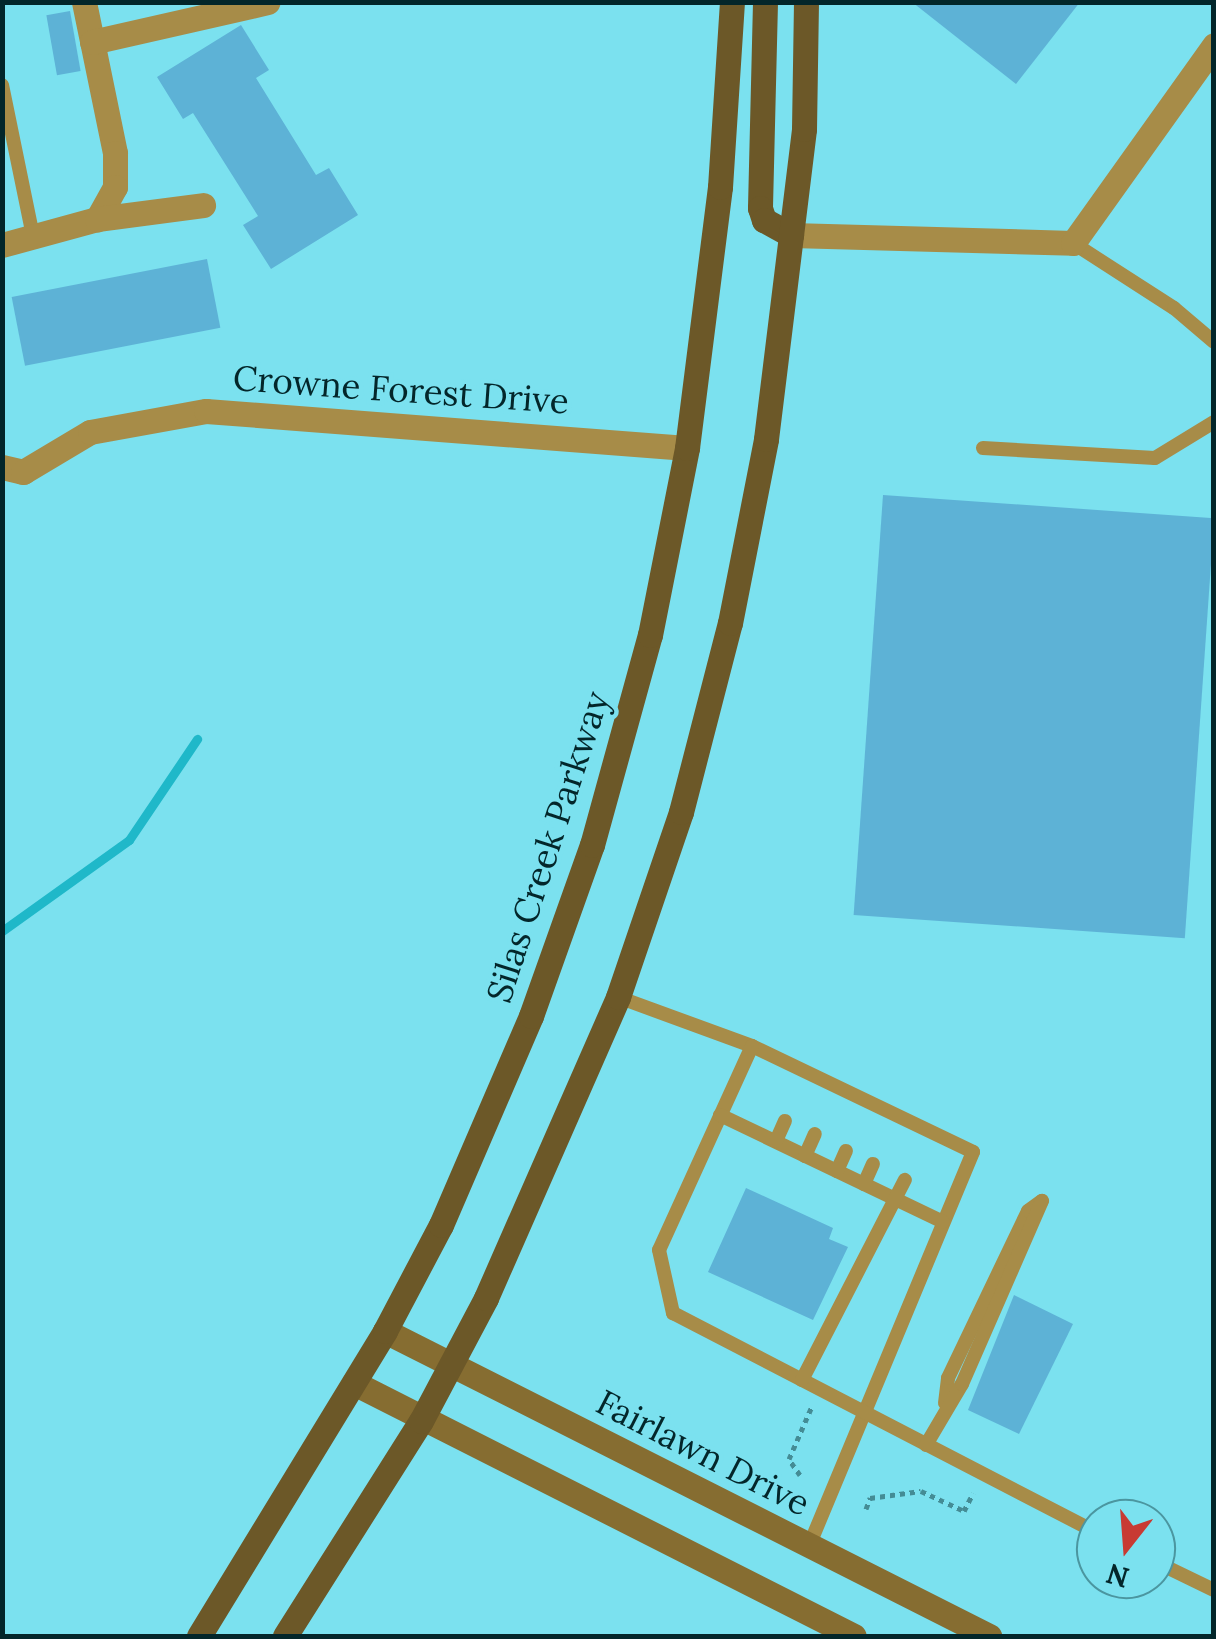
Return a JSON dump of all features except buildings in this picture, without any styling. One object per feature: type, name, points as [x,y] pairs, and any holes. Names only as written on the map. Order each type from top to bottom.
[{"type":"main road","name":"Silas Creek Parkway","points":[[199,1636],[385,1330],[441,1225],[531,1016],[592,844],[650,635],[687,448],[720,186],[732,2]]},
{"type":"main road","points":[[765,2],[760,208],[764,220],[791,235]]},
{"type":"main road","points":[[285,1636],[421,1421],[558,1146],[618,997],[680,812],[730,623],[766,439],[804,129],[806,2]]},
{"type":"main road","name":"Fairlawn Drive","points":[[385,1330],[989,1636]]},
{"type":"main road","points":[[354,1382],[421,1421],[845,1635]]},
{"type":"street","points":[[84,2],[115,153],[115,187],[97,218]]},
{"type":"street","points":[[92,42],[268,2]]},
{"type":"street","points":[[791,235],[1073,244],[1214,45]]},
{"type":"street","points":[[2,245],[97,218],[203,204]]},
{"type":"street","name":"Crowne Forest Drive","points":[[2,467],[23,472],[90,432],[206,411],[687,448]]},
{"type":"lane","points":[[2,85],[33,236]]},
{"type":"lane","points":[[1073,244],[1174,308],[1214,342]]},
{"type":"lane","points":[[984,448],[1156,458],[1214,422]]},
{"type":"lane","points":[[618,997],[752,1046],[803,1080],[973,1152],[862,1410],[809,1546]]},
{"type":"lane","points":[[752,1046],[659,1250],[673,1313],[1076,1522]]},
{"type":"lane","points":[[720,1115],[943,1222]]},
{"type":"lane","points":[[776,1141],[784,1121]]},
{"type":"lane","points":[[921,1146],[928,1131]]},
{"type":"lane","points":[[806,1156],[815,1134]]},
{"type":"lane","points":[[837,1171],[846,1151]]},
{"type":"lane","points":[[864,1184],[873,1164]]},
{"type":"lane","points":[[802,1380],[905,1180]]},
{"type":"lane","points":[[926,1445],[946,1403],[948,1378],[1028,1211],[1042,1202]]},
{"type":"lane","points":[[1176,1572],[1214,1590]]},
{"type":"path","points":[[800,1475],[789,1460],[812,1404]]},
{"type":"path","points":[[866,1509],[870,1498],[921,1491],[964,1511],[973,1494]]},
{"type":"waterway","points":[[2,931],[129,840],[197,739]]}]
